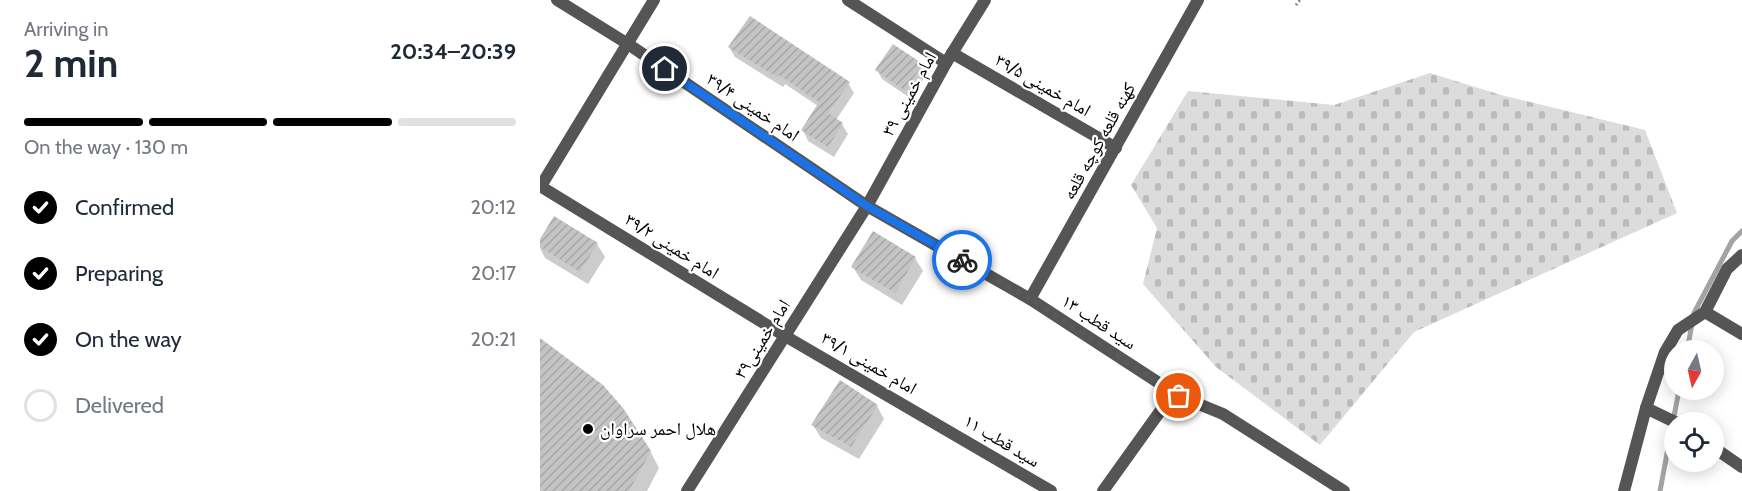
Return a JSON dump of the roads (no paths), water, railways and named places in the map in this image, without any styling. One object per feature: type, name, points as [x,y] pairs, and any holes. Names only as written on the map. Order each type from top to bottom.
[{"type":"street","name":"امام خمینی ۳۹/۴","points":[[557,0],[628,44],[867,206],[1030,299]]},
{"type":"street","points":[[540,186],[654,0]]},
{"type":"street","name":"امام خمینی ۳۹/۵","points":[[848,0],[949,58],[1116,148]]},
{"type":"street","name":"امام خمینی ۳۹","points":[[867,206],[949,58],[985,0]]},
{"type":"street","name":"کهنه قلعه کوچه قلعه","points":[[1030,299],[1198,0]]},
{"type":"street","name":"امام خمینی ۳۹/۲","points":[[540,186],[785,336]]},
{"type":"street","name":"امام خمینی۳۹","points":[[687,491],[867,206]]},
{"type":"street","points":[[1624,491],[1646,408],[1665,352],[1678,330],[1705,312],[1727,269],[1742,255]]},
{"type":"street","name":"سید قطب ۱۳","points":[[1030,299],[1179,396],[1223,414],[1344,491]]},
{"type":"street","points":[[1705,312],[1742,334]]},
{"type":"street","name":"امام خمینی ۳۹/۱","points":[[785,336],[934,422]]},
{"type":"street","points":[[1104,491],[1161,410],[1179,396]]},
{"type":"street","points":[[1646,408],[1664,417]]},
{"type":"street","name":"سید قطب ۱۱","points":[[934,422],[1051,491]]},
{"type":"street","points":[[1724,455],[1742,467]]},
{"type":"waterway","points":[[1689,340],[1694,313],[1732,241],[1742,231]]},
{"type":"waterway","points":[[1660,491],[1677,400]]},
{"type":"place","name":"هلال احمر سراوان","points":[[588,429]]}]
